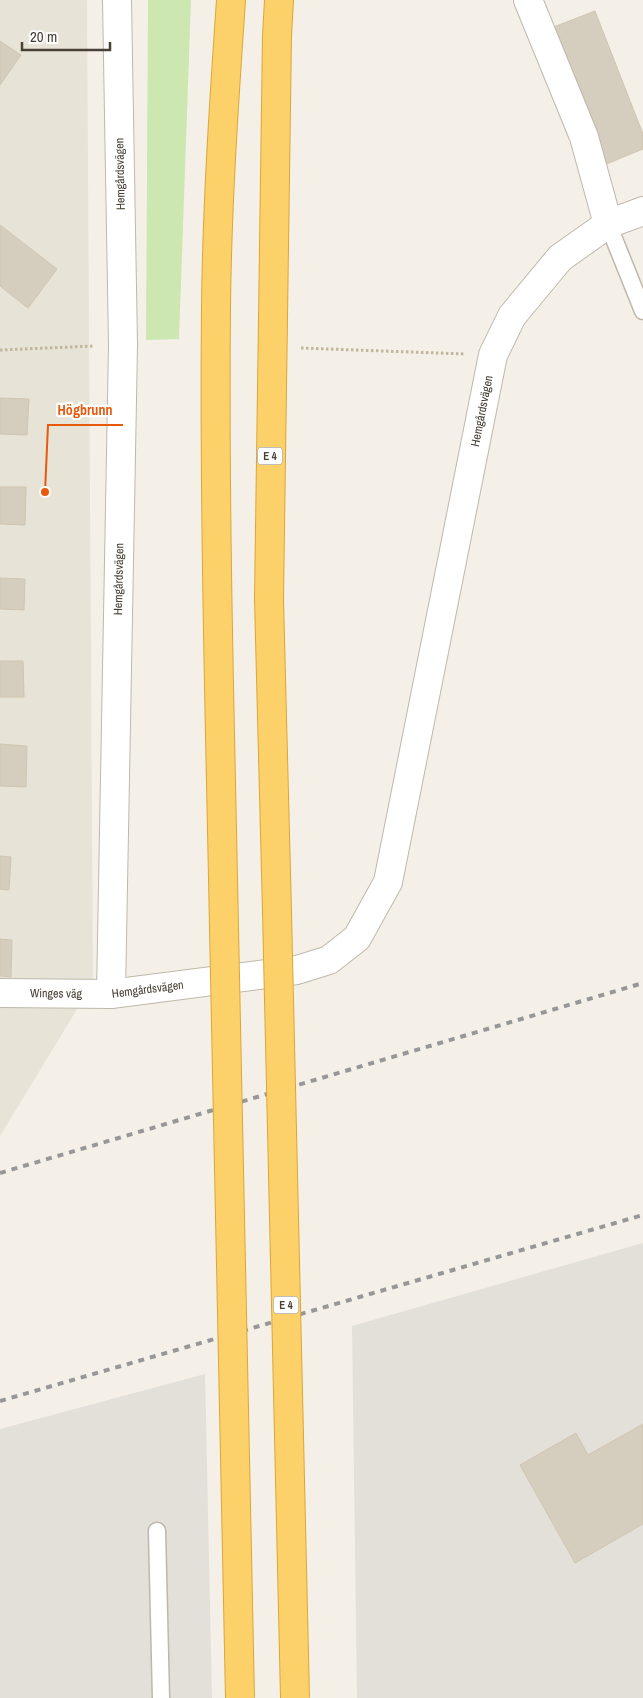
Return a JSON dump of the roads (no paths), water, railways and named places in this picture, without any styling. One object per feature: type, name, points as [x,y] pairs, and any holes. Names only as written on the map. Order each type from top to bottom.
[{"type":"highway","points":[[231,0],[220,172],[216,307],[218,609],[240,1698]]},
{"type":"highway","name":"E 4","points":[[279,0],[269,599],[295,1698]]},
{"type":"street","name":"Hemgårdsvägen","points":[[117,0],[124,344],[112,994],[297,970],[329,960],[357,938],[388,882],[493,355],[512,316],[560,258],[608,224],[643,211]]},
{"type":"street","points":[[528,0],[584,137],[608,224]]},
{"type":"street","name":"Winges väg","points":[[0,993],[112,994]]},
{"type":"lane","points":[[608,224],[643,311]]},
{"type":"lane","points":[[157,1531],[161,1698]]},
{"type":"railway","points":[[0,1173],[643,983]]},
{"type":"railway","points":[[0,1401],[643,1215]]},
{"type":"place","name":"Högbrunn","points":[[45,492]]}]
